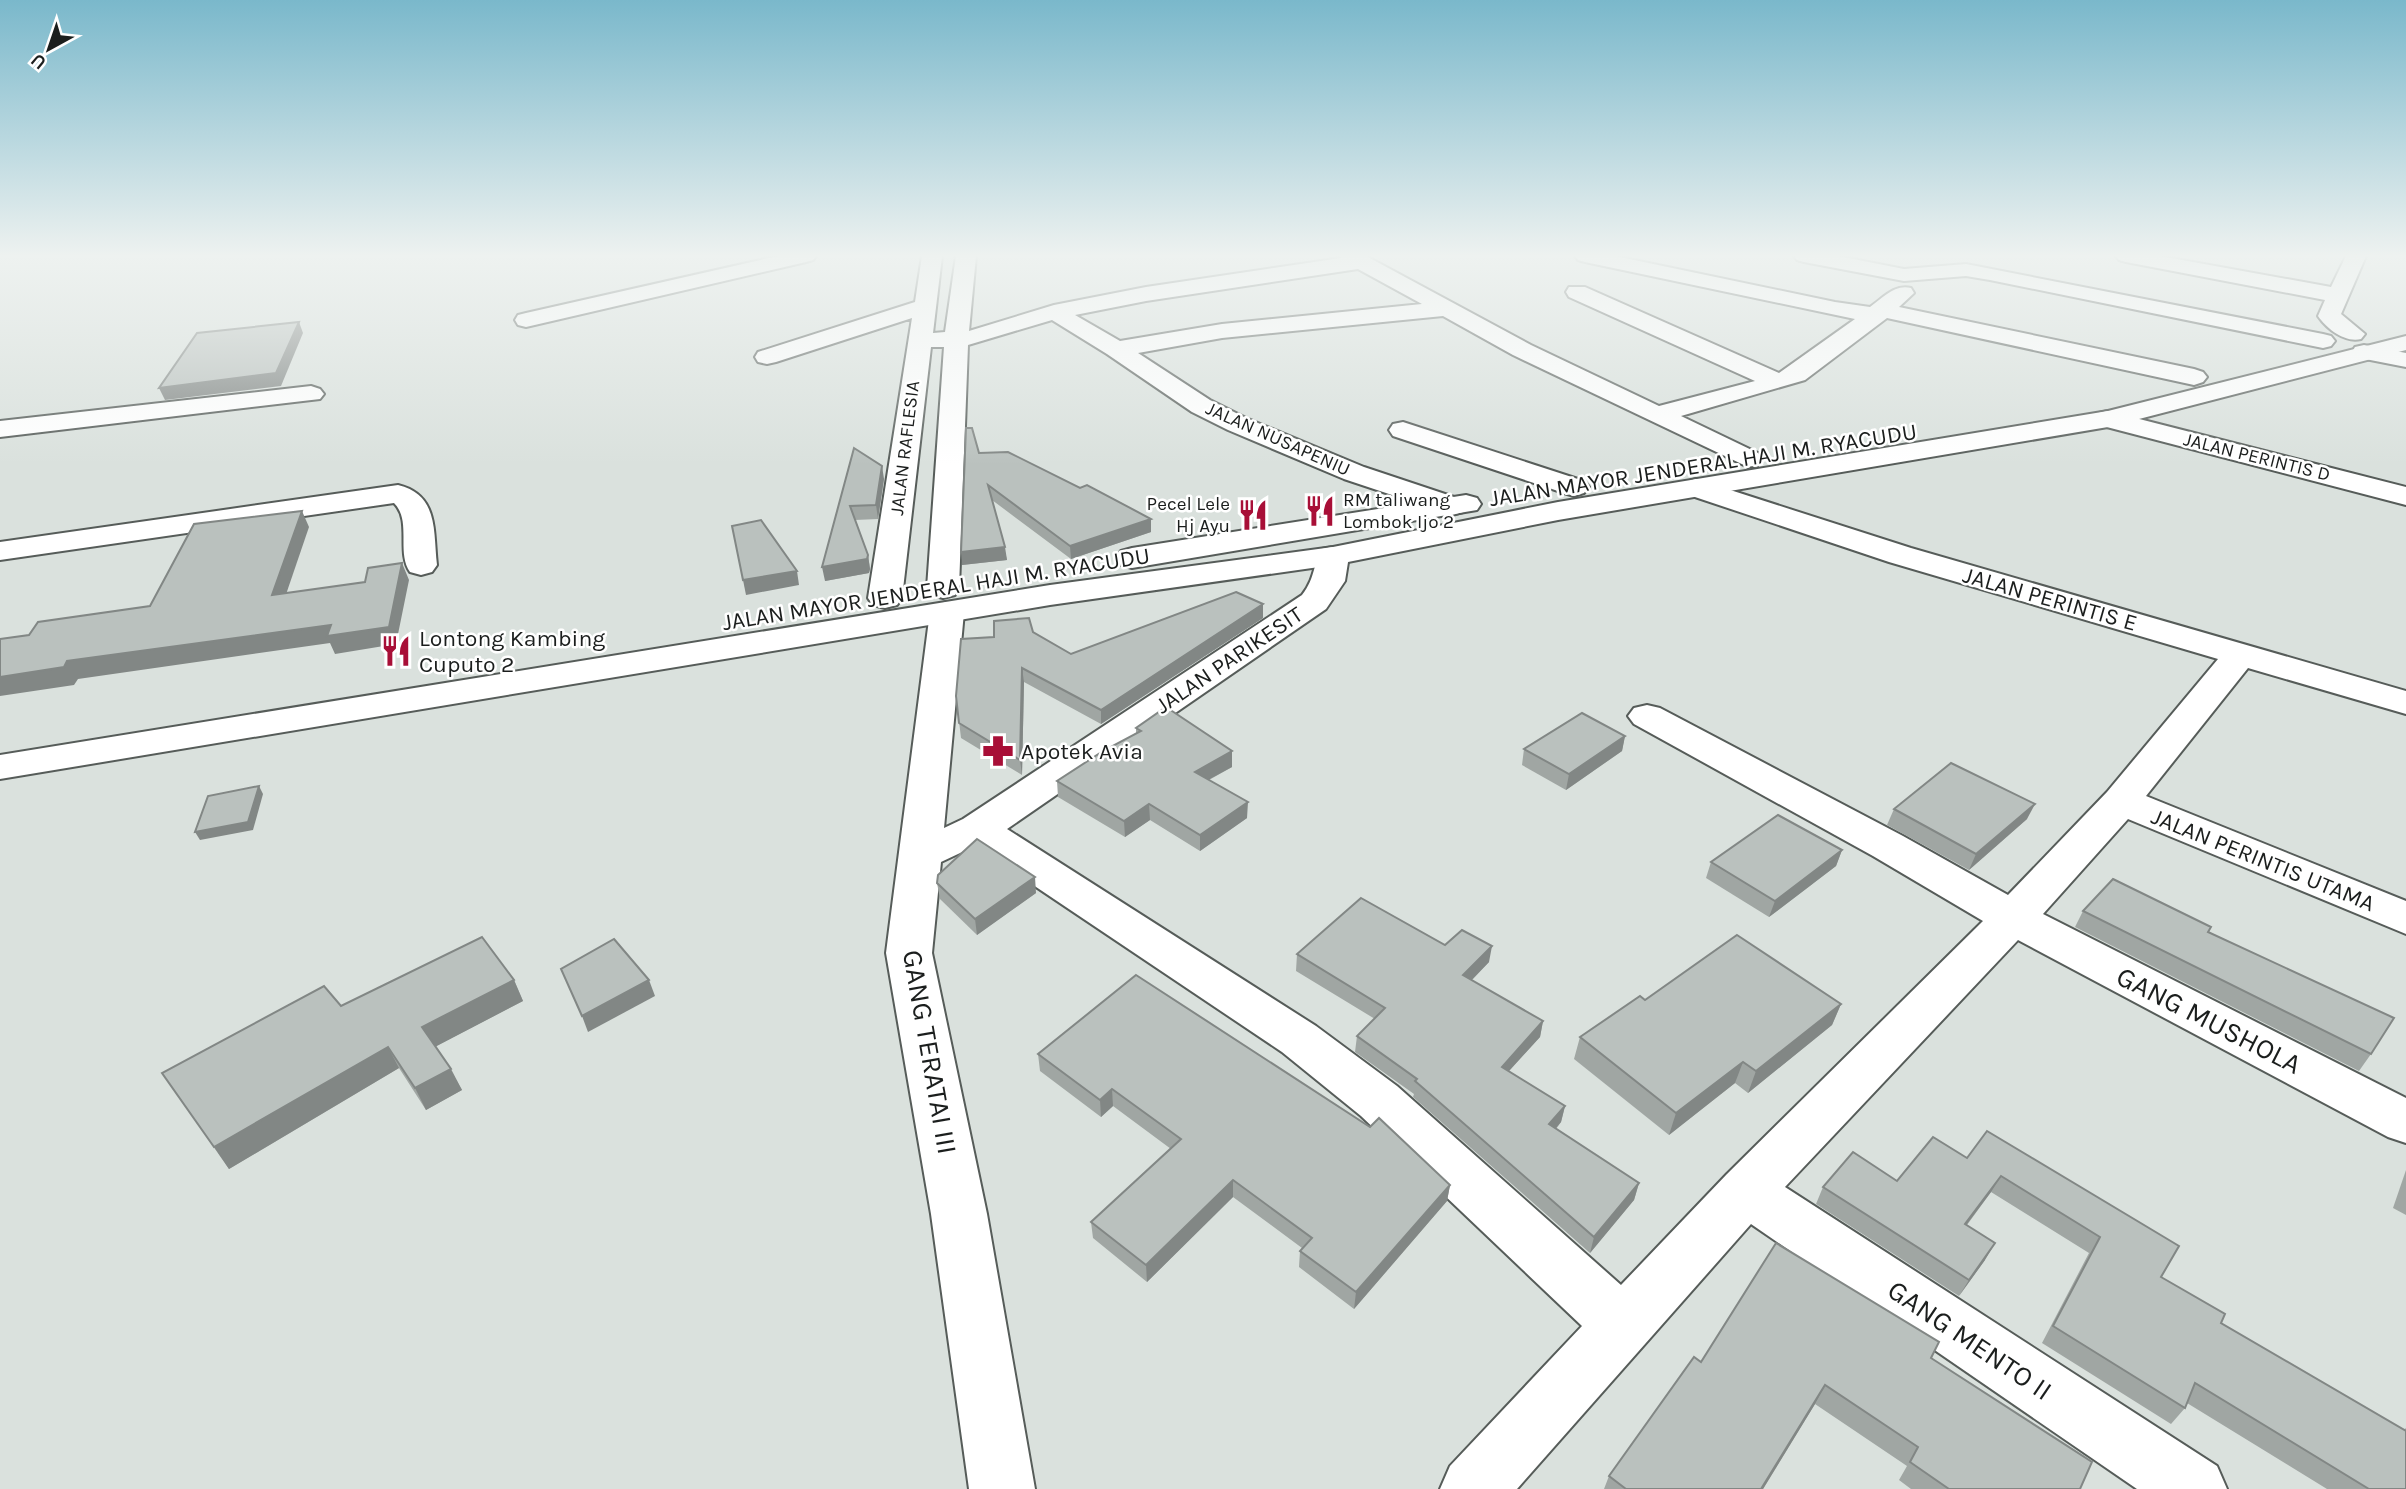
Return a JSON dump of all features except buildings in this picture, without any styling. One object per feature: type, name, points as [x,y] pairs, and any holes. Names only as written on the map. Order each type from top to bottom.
[{"type":"street","points":[[767,357],[865,325]]},
{"type":"street","name":"JALAN RAFLESIA","points":[[919,603],[923,325]]},
{"type":"street","name":"JALAN RAFLESIA","points":[[919,603],[955,325]]},
{"type":"street","points":[[922,341],[953,340],[1014,325]]},
{"type":"street","name":"JALAN NUSAPENIU","points":[[1077,325],[1201,405],[1237,424],[1354,473],[1461,505]]},
{"type":"street","points":[[1116,349],[1222,331],[1278,325]]},
{"type":"street","points":[[1477,325],[1748,459]]},
{"type":"street","points":[[1652,325],[1779,382]]},
{"type":"street","points":[[1655,415],[1779,382],[1803,370],[1862,325]]},
{"type":"street","points":[[1945,325],[2194,377]]},
{"type":"street","points":[[2244,325],[2323,341]]},
{"type":"street","points":[[2340,325],[2359,343],[2406,360]]},
{"type":"street","name":"JALAN MAYOR JENDERAL HAJI M. RYACUDU","points":[[0,767],[1461,505],[1566,499],[1683,484],[2108,419],[2359,343],[2405,325]]},
{"type":"street","name":"JALAN MAYOR JENDERAL HAJI M. RYACUDU","points":[[1683,484],[1748,459],[2056,407],[2194,377],[2323,341],[2406,343]]},
{"type":"street","points":[[0,429],[311,394]]},
{"type":"street","name":"JALAN PERINTIS D","points":[[2108,419],[2406,496]]},
{"type":"street","points":[[1403,430],[1566,499]]},
{"type":"street","name":"JALAN PERINTIS E","points":[[1683,484],[1900,555],[2406,703]]},
{"type":"street","points":[[0,551],[398,494],[408,496],[415,504],[421,565]]},
{"type":"street","name":"JALAN MAYOR JENDERAL HAJI M. RYACUDU","points":[[0,740],[919,603],[1050,595],[1333,556],[1566,499]]},
{"type":"street","name":"JALAN PARIKESIT","points":[[921,854],[978,830],[1314,602],[1329,583],[1334,571],[1333,556]]},
{"type":"street","name":"GANG TERATAI III","points":[[919,603],[921,854],[909,953],[959,1214],[1002,1489]]},
{"type":"street","points":[[1473,1489],[1746,1191],[2013,918],[2121,801],[2241,654]]},
{"type":"street","name":"GANG MUSHOLA","points":[[1647,716],[1888,846],[2013,918],[2406,1122]]},
{"type":"street","name":"JALAN PERINTIS UTAMA","points":[[2121,801],[2406,918]]},
{"type":"street","points":[[978,830],[1299,1039],[1378,1101],[1622,1324]]},
{"type":"street","name":"GANG MENTO II","points":[[1746,1191],[2194,1489]]},
{"type":"place","name":"RM taliwang Lombok Ijo 2","points":[[1320,511]]},
{"type":"place","name":"Pecel Lele Hj Ayu","points":[[1253,515]]},
{"type":"place","name":"Lontong Kambing Cuputo 2","points":[[396,651]]},
{"type":"place","name":"Apotek Avia","points":[[998,751]]}]
